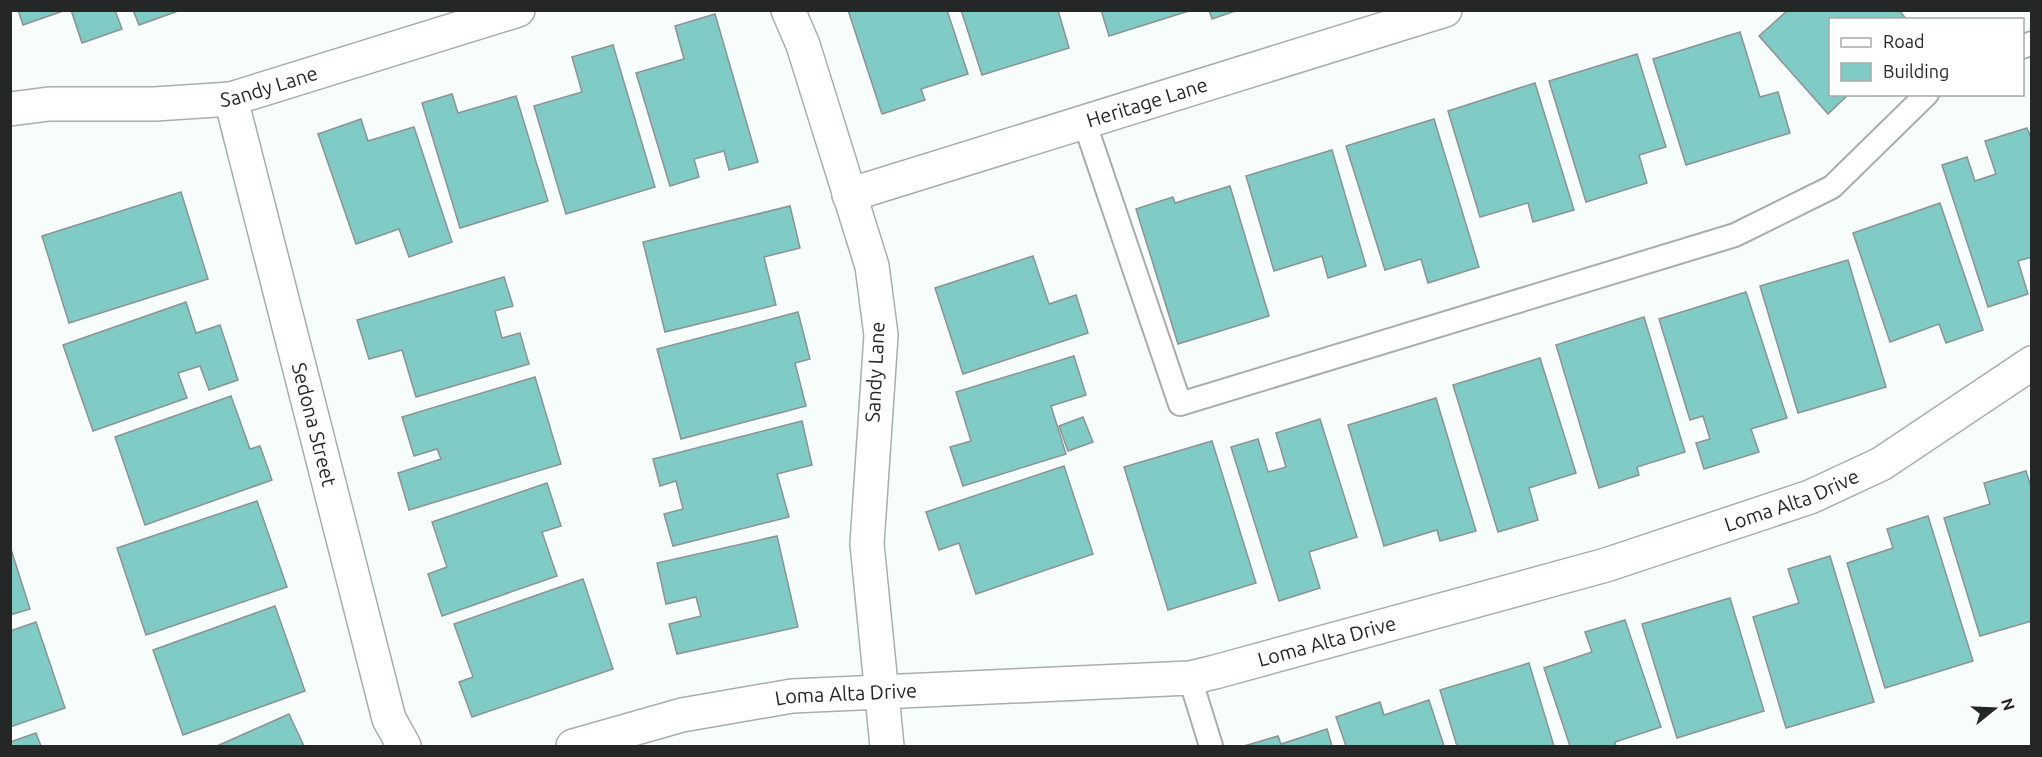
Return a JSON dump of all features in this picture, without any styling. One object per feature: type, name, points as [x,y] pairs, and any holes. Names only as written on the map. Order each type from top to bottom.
[{"type":"street","name":"Sandy Lane","points":[[10,109],[49,104],[155,104],[231,99],[518,10]]},
{"type":"street","name":"Sandy Lane","points":[[788,10],[803,45],[872,266],[881,335],[867,544],[887,747]]},
{"type":"street","name":"Heritage Lane","points":[[849,195],[1445,10]]},
{"type":"street","name":"Sedona Street","points":[[231,99],[388,719],[404,747]]},
{"type":"street","name":"Loma Alta Drive","points":[[584,745],[682,715],[792,696],[1190,678],[1606,565],[1810,497],[1881,464],[2031,363]]},
{"type":"lane","points":[[1084,121],[1180,404],[1735,235],[1832,187],[1926,96]]},
{"type":"lane","points":[[1190,678],[1211,747]]},
{"type":"building","points":[[18,10],[66,10],[23,25]]},
{"type":"building","points":[[71,10],[115,10],[122,29],[82,43]]},
{"type":"building","points":[[133,10],[181,10],[139,25]]},
{"type":"building","points":[[848,10],[947,10],[968,74],[921,89],[925,100],[882,114]]},
{"type":"building","points":[[961,10],[1058,10],[1069,48],[982,75]]},
{"type":"building","points":[[1101,10],[1192,10],[1109,36]]},
{"type":"building","points":[[1209,10],[1238,10],[1212,19]]},
{"type":"building","points":[[1788,10],[1899,10],[1905,18],[1829,18],[1829,96],[1847,96],[1828,114],[1759,36]]},
{"type":"building","points":[[715,14],[758,162],[729,170],[724,151],[694,159],[699,177],[670,186],[636,73],[684,59],[675,26]]},
{"type":"building","points":[[1740,32],[1760,97],[1778,92],[1790,133],[1686,165],[1653,59]]},
{"type":"building","points":[[613,45],[655,187],[566,214],[534,106],[582,92],[572,57]]},
{"type":"building","points":[[1637,54],[1666,147],[1639,155],[1647,183],[1586,202],[1549,81]]},
{"type":"building","points":[[1535,83],[1574,210],[1533,222],[1528,203],[1480,217],[1448,111]]},
{"type":"building","points":[[452,94],[458,113],[516,96],[548,201],[460,228],[422,103]]},
{"type":"building","points":[[361,119],[368,141],[414,127],[452,242],[409,257],[399,229],[356,244],[318,134]]},
{"type":"building","points":[[1434,119],[1479,267],[1428,283],[1421,259],[1385,270],[1346,146]]},
{"type":"building","points":[[2027,128],[2032,140],[2032,257],[2018,261],[2028,294],[1988,307],[1942,165],[1967,157],[1975,181],[1996,174],[1985,141]]},
{"type":"building","points":[[1332,150],[1366,266],[1328,278],[1322,256],[1274,271],[1246,176]]},
{"type":"building","points":[[1230,186],[1269,316],[1178,344],[1136,209],[1173,197],[1175,203]]},
{"type":"building","points":[[181,192],[208,279],[69,323],[42,236]]},
{"type":"building","points":[[1940,203],[1983,330],[1946,343],[1939,324],[1890,342],[1853,233]]},
{"type":"building","points":[[790,206],[800,248],[764,257],[776,305],[665,332],[643,242]]},
{"type":"building","points":[[1033,256],[1049,304],[1076,295],[1088,333],[963,374],[935,288]]},
{"type":"building","points":[[1848,260],[1886,387],[1798,413],[1760,286]]},
{"type":"building","points":[[504,277],[513,306],[495,311],[502,338],[520,333],[529,364],[416,397],[402,350],[369,359],[357,320]]},
{"type":"building","points":[[1746,292],[1787,418],[1751,429],[1759,452],[1704,469],[1696,443],[1710,439],[1703,416],[1690,420],[1659,319]]},
{"type":"building","points":[[186,302],[196,333],[220,325],[238,380],[209,390],[200,366],[178,373],[187,398],[93,431],[63,345]]},
{"type":"building","points":[[798,312],[810,359],[795,363],[806,406],[681,439],[657,349]]},
{"type":"building","points":[[1644,317],[1685,452],[1637,467],[1639,475],[1599,488],[1556,345]]},
{"type":"building","points":[[1074,356],[1086,395],[1051,406],[1066,454],[963,486],[950,447],[971,441],[956,392]]},
{"type":"building","points":[[1540,358],[1576,473],[1529,488],[1538,520],[1498,532],[1453,385]]},
{"type":"building","points":[[535,377],[561,464],[409,510],[398,473],[441,459],[437,449],[414,456],[402,417]]},
{"type":"building","points":[[231,396],[250,449],[260,446],[272,480],[145,525],[115,437]]},
{"type":"building","points":[[1436,398],[1476,531],[1440,541],[1437,530],[1384,546],[1348,425]]},
{"type":"building","points":[[1083,417],[1093,442],[1068,451],[1059,426]]},
{"type":"building","points":[[1320,419],[1357,537],[1309,552],[1320,588],[1279,601],[1231,447],[1258,439],[1268,472],[1286,467],[1276,433]]},
{"type":"building","points":[[802,421],[812,465],[777,474],[789,517],[673,546],[664,514],[683,509],[676,481],[660,486],[653,459]]},
{"type":"building","points":[[1212,441],[1256,583],[1168,610],[1124,467]]},
{"type":"building","points":[[1064,466],[1093,554],[976,594],[959,543],[939,550],[926,512]]},
{"type":"building","points":[[2026,471],[2032,490],[2032,621],[1980,636],[1944,518],[1990,504],[1984,483]]},
{"type":"building","points":[[547,483],[561,526],[542,532],[557,576],[442,616],[428,574],[447,567],[432,522]]},
{"type":"building","points":[[257,501],[287,587],[146,635],[117,548]]},
{"type":"building","points":[[1928,516],[1973,661],[1885,688],[1847,563],[1893,548],[1887,529]]},
{"type":"building","points":[[777,536],[798,627],[677,654],[669,624],[701,616],[696,597],[666,604],[657,563]]},
{"type":"building","points":[[10,546],[30,609],[10,615]]},
{"type":"building","points":[[1830,556],[1874,702],[1786,728],[1753,617],[1799,603],[1788,569]]},
{"type":"building","points":[[583,579],[613,669],[472,717],[459,682],[473,677],[454,624]]},
{"type":"building","points":[[1730,598],[1764,711],[1677,738],[1642,624]]},
{"type":"building","points":[[275,606],[305,691],[183,735],[153,650]]},
{"type":"building","points":[[1625,620],[1661,727],[1615,742],[1616,746],[1570,746],[1544,668],[1592,652],[1585,632]]},
{"type":"building","points":[[36,622],[65,708],[10,727],[10,631]]},
{"type":"building","points":[[1529,663],[1554,746],[1457,746],[1440,690]]},
{"type":"building","points":[[1429,700],[1444,746],[1346,746],[1336,717],[1380,702],[1384,715]]},
{"type":"building","points":[[289,714],[304,746],[217,746]]},
{"type":"building","points":[[1327,729],[1332,746],[1244,746],[1278,736],[1281,744]]},
{"type":"building","points":[[36,733],[41,746],[10,746],[10,742]]}]
